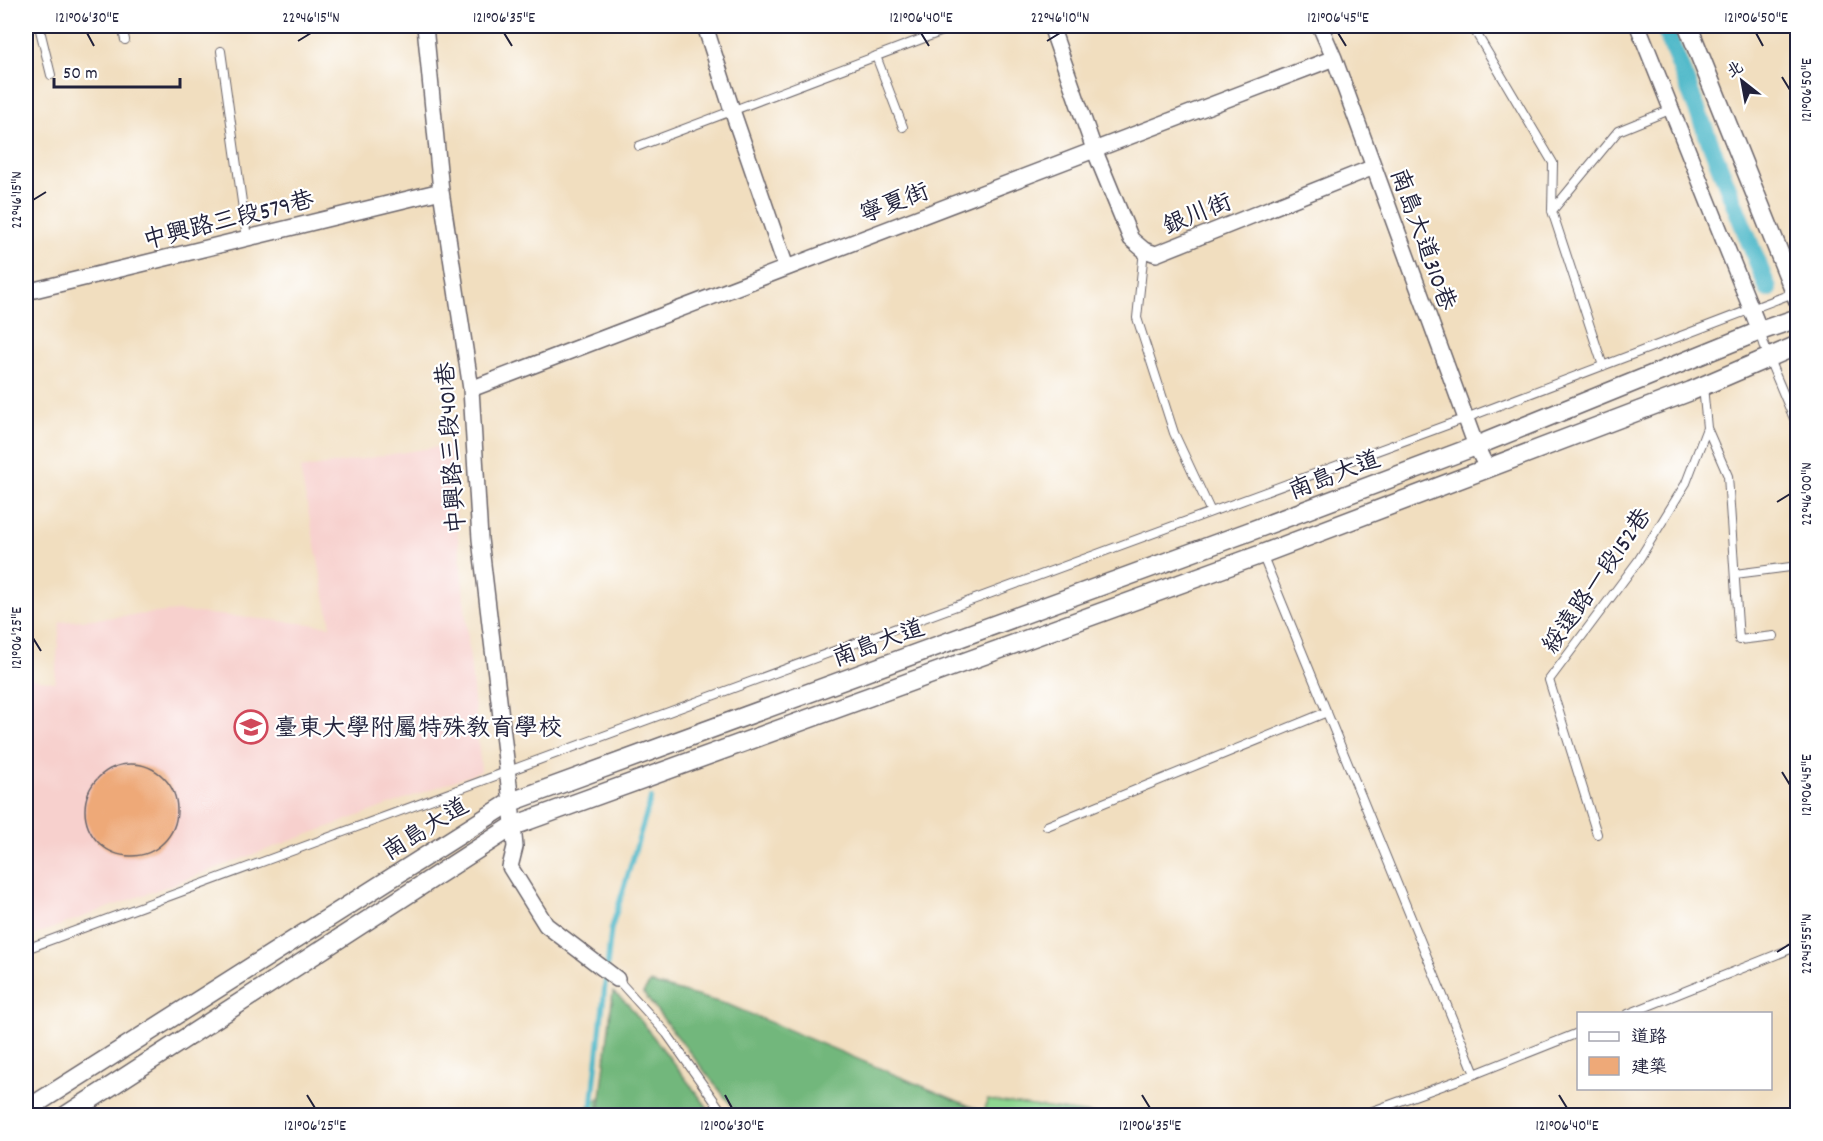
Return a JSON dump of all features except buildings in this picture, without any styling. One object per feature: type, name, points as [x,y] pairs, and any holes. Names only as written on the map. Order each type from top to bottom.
[{"type":"street","name":"中興路三段401巷","points":[[425,26],[441,191],[471,389],[480,539],[515,848],[510,867],[546,925],[617,979]]},
{"type":"street","points":[[705,26],[786,267]]},
{"type":"street","name":"南島大道310巷","points":[[1320,26],[1334,58],[1476,446],[1487,468]]},
{"type":"street","points":[[1638,26],[1760,331]]},
{"type":"street","points":[[1688,26],[1796,295]]},
{"type":"street","name":"銀川街","points":[[1052,28],[1094,149],[1131,239],[1144,250],[1156,254],[1374,167]]},
{"type":"street","name":"寧夏街","points":[[471,389],[1334,58]]},
{"type":"street","name":"中興路三段579巷","points":[[26,292],[441,191]]},
{"type":"street","name":"南島大道","points":[[26,1110],[511,802],[1476,446],[1797,318]]},
{"type":"street","name":"南島大道","points":[[64,1116],[513,826],[1262,554],[1703,385],[1797,345]]},
{"type":"lane","points":[[39,26],[51,75]]},
{"type":"lane","points":[[122,26],[125,40]]},
{"type":"lane","points":[[639,146],[956,26]]},
{"type":"lane","points":[[1472,26],[1553,163],[1552,211],[1603,366]]},
{"type":"lane","points":[[221,51],[247,238]]},
{"type":"lane","points":[[876,56],[903,127]]},
{"type":"lane","points":[[1552,211],[1618,131],[1671,109]]},
{"type":"lane","points":[[1144,250],[1137,318],[1174,433],[1211,512]]},
{"type":"lane","points":[[26,949],[1796,295]]},
{"type":"lane","points":[[1760,331],[1797,428]]},
{"type":"lane","name":"綏遠路一段152巷","points":[[1597,834],[1549,680],[1638,561],[1686,483],[1707,428],[1703,385]]},
{"type":"lane","points":[[1707,428],[1728,477],[1739,640],[1774,636]]},
{"type":"lane","points":[[1262,554],[1475,1074]]},
{"type":"lane","points":[[1735,574],[1797,566]]},
{"type":"lane","points":[[1047,826],[1327,712]]},
{"type":"lane","points":[[1633,1012],[1797,946]]},
{"type":"lane","points":[[617,979],[667,1034],[725,1116]]},
{"type":"lane","points":[[1359,1116],[1475,1074],[1577,1033]]},
{"type":"shaded area","name":"臺東大學附屬特殊教育學校","points":[[449,445],[481,771],[26,938],[26,678],[55,682],[60,622],[178,611],[331,626],[300,469]]},
{"type":"green space","points":[[650,983],[729,1005],[984,1112],[984,1115],[739,1115],[643,993]]},
{"type":"green space","points":[[613,992],[628,1004],[712,1115],[599,1115]]},
{"type":"green space","points":[[599,1098],[597,1115],[577,1115]]},
{"type":"green space","points":[[987,1100],[1099,1115],[984,1115]]},
{"type":"waterway","points":[[1664,26],[1768,289]]},
{"type":"waterway","points":[[591,1116],[611,930],[651,798]]},
{"type":"place","name":"臺東大學附屬特殊教育學校","points":[[251,727]]}]
